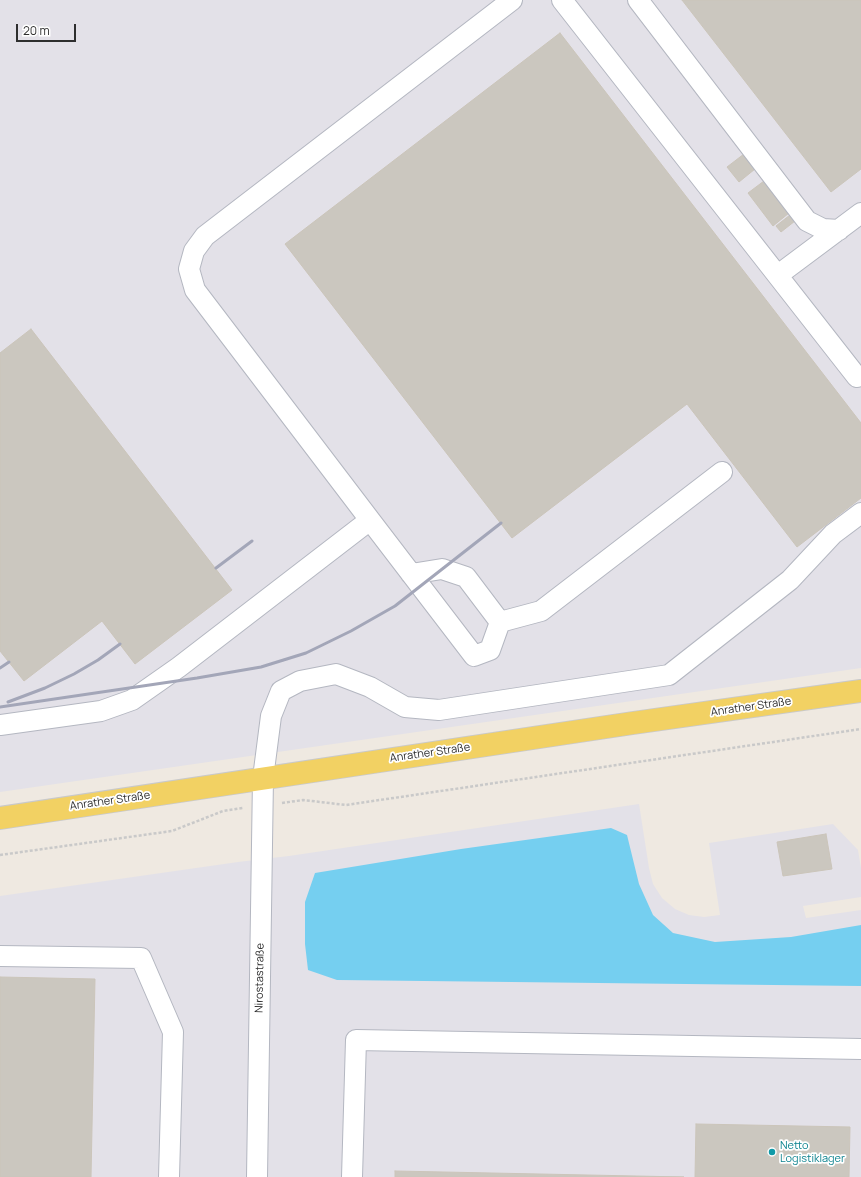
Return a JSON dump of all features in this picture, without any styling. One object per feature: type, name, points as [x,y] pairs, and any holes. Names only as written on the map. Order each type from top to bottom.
[{"type":"main road","name":"Anrather Straße","points":[[0,818],[633,723],[861,691]]},
{"type":"street","points":[[500,622],[490,650],[474,656],[194,290],[189,269],[194,250],[205,236],[512,0]]},
{"type":"street","points":[[562,0],[857,377]]},
{"type":"street","points":[[638,0],[807,221],[823,229],[839,230]]},
{"type":"street","points":[[778,275],[861,213]]},
{"type":"street","points":[[500,622],[541,611],[722,472]]},
{"type":"street","name":"Nirostastraße","points":[[257,1177],[263,778],[271,716],[280,692],[300,681],[336,674],[370,687],[405,707],[439,710],[669,675],[790,580],[833,534],[861,513]]},
{"type":"street","points":[[0,725],[101,710],[132,700],[179,666],[370,520]]},
{"type":"street","points":[[411,574],[442,569],[466,577],[500,622]]},
{"type":"street","points":[[0,956],[141,958],[173,1032],[169,1177]]},
{"type":"street","points":[[352,1177],[356,1040],[861,1049]]},
{"type":"path","points":[[0,856],[172,831],[223,811],[262,805],[303,800],[346,805],[861,729]]},
{"type":"shaded area","points":[[0,0],[861,0],[861,668],[0,792]]},
{"type":"shaded area","points":[[639,804],[653,884],[662,898],[675,909],[689,915],[704,917],[720,915],[709,843],[833,824],[858,850],[861,868],[861,897],[803,906],[806,918],[861,910],[861,1177],[0,1177],[0,896],[289,856]]},
{"type":"water","points":[[611,828],[627,835],[639,884],[653,915],[673,933],[715,942],[791,937],[861,925],[861,986],[337,980],[308,970],[305,944],[305,902],[315,873],[461,849]]},
{"type":"building","points":[[682,0],[861,0],[861,169],[831,192]]},
{"type":"building","points":[[560,33],[861,423],[861,498],[797,547],[687,404],[512,538],[285,244]]},
{"type":"building","points":[[744,154],[755,169],[739,182],[727,167]]},
{"type":"building","points":[[764,181],[789,213],[773,226],[748,193]]},
{"type":"building","points":[[790,215],[795,221],[781,232],[776,226]]},
{"type":"building","points":[[31,329],[232,590],[135,664],[102,621],[24,681],[0,651],[0,353]]},
{"type":"building","points":[[826,834],[832,869],[783,876],[777,842]]},
{"type":"building","points":[[0,977],[95,979],[91,1177],[0,1177]]},
{"type":"building","name":"Netto Logistiklager","points":[[696,1124],[850,1127],[849,1177],[695,1177]]},
{"type":"building","points":[[395,1171],[684,1177],[395,1177]]},
{"type":"railway","points":[[0,707],[261,667],[306,653],[351,631],[395,606],[501,523]]},
{"type":"railway","points":[[216,568],[252,541]]},
{"type":"railway","points":[[8,702],[45,688],[74,674],[98,660],[120,644]]},
{"type":"railway","points":[[0,668],[9,662]]},
{"type":"place","name":"Netto Logistiklager","points":[[772,1152]]}]
